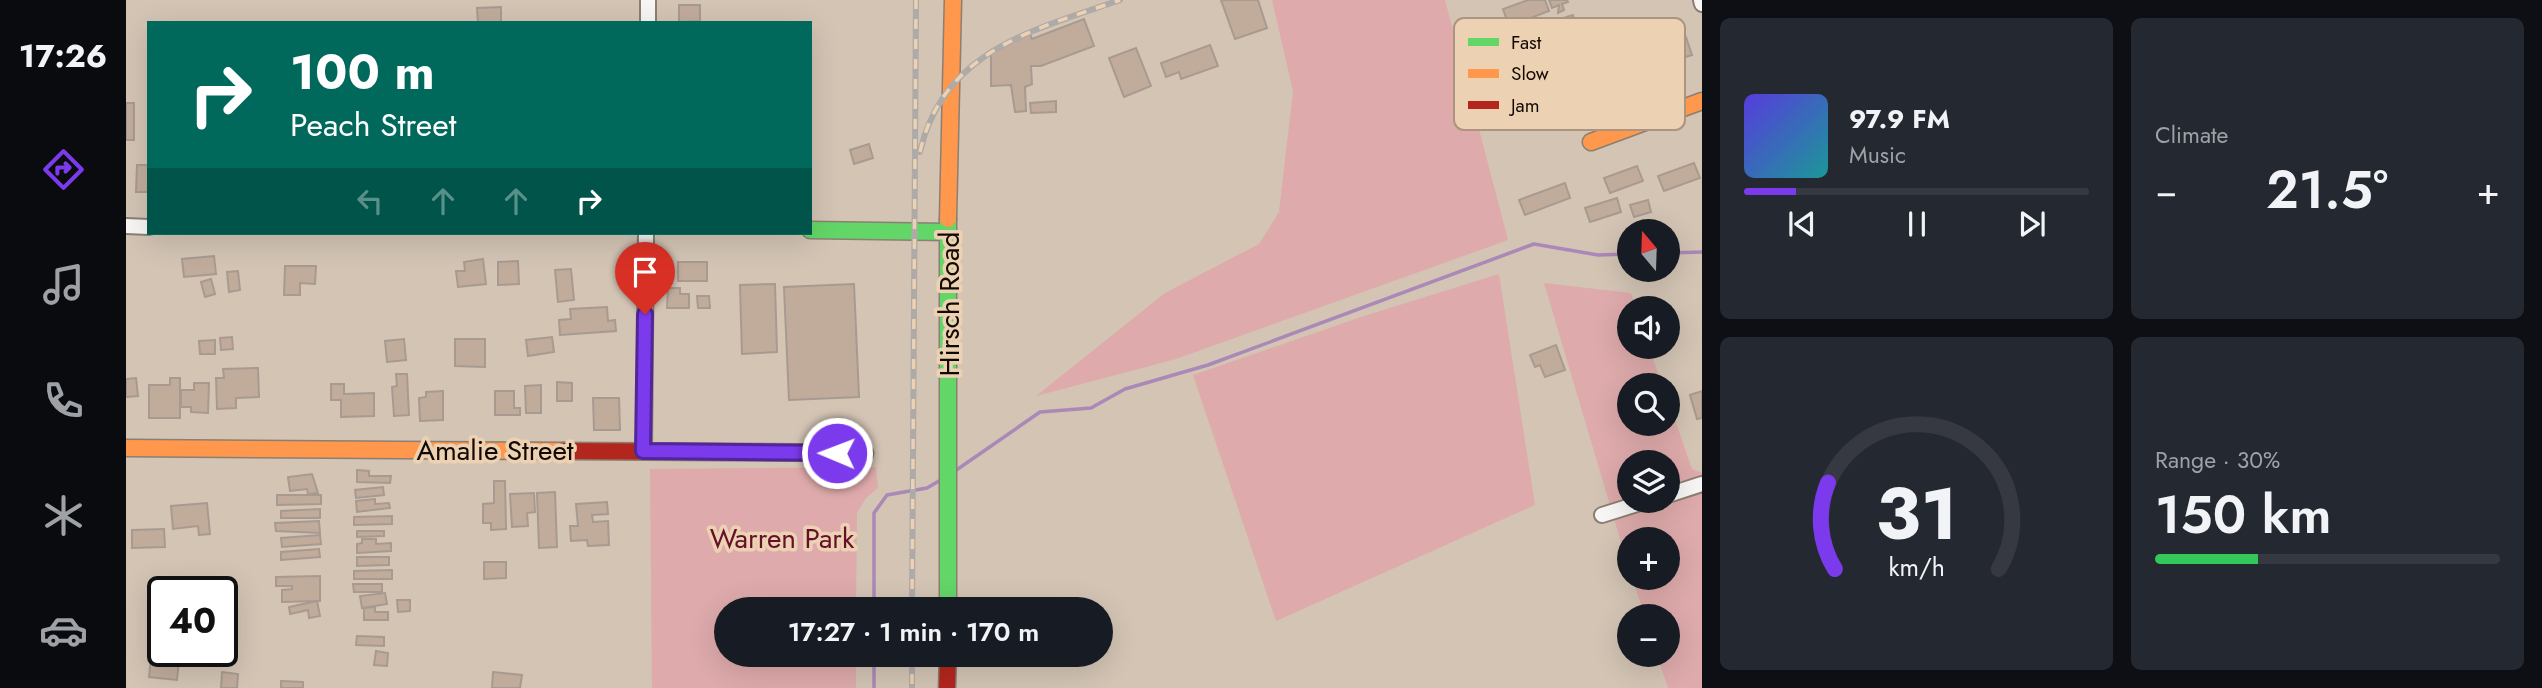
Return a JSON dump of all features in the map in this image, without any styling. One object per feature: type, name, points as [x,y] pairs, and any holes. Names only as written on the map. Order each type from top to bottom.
[{"type":"street","points":[[648,0],[648,21]]},
{"type":"street","name":"Hirsch Road","points":[[948,597],[948,232],[953,0]]},
{"type":"street","points":[[1685,107],[1702,101]]},
{"type":"street","points":[[1591,142],[1623,130]]},
{"type":"street","points":[[126,226],[147,227]]},
{"type":"street","points":[[812,230],[948,232]]},
{"type":"street","points":[[643,451],[646,235]]},
{"type":"street","name":"Amalie Street","points":[[126,448],[865,453]]},
{"type":"street","points":[[1680,491],[1702,484]]},
{"type":"street","points":[[1602,515],[1617,510]]},
{"type":"street","points":[[947,688],[948,667]]},
{"type":"green space","points":[[1272,0],[1445,0],[1454,34],[1454,130],[1479,130],[1508,240],[1176,359],[1036,396],[1165,293],[1259,244],[1279,212],[1293,91]]},
{"type":"green space","points":[[1499,274],[1535,505],[1276,621],[1193,375],[1361,317]]},
{"type":"green space","points":[[1544,283],[1631,293],[1632,296],[1617,296],[1617,359],[1653,359],[1658,373],[1617,373],[1617,436],[1680,434],[1692,469],[1702,473],[1702,688],[1668,688],[1661,667],[1680,667],[1680,604],[1641,604],[1636,590],[1680,590],[1680,527],[1617,529]]},
{"type":"green space","name":"Warren Park","points":[[876,467],[878,488],[866,498],[857,513],[856,597],[714,597],[714,667],[856,667],[856,688],[652,688],[650,469]]},
{"type":"building","points":[[1221,0],[1258,0],[1267,28],[1235,39]]},
{"type":"building","points":[[1528,0],[1545,0],[1549,11],[1530,18],[1506,18],[1503,9]]},
{"type":"building","points":[[1549,0],[1568,2],[1562,4],[1564,10],[1558,13],[1559,5],[1552,8]]},
{"type":"building","points":[[679,5],[700,5],[700,21],[679,21]]},
{"type":"building","points":[[501,7],[501,21],[478,21],[477,8]]},
{"type":"building","points":[[1084,19],[1094,46],[1041,66],[1031,66],[1032,84],[1025,87],[1026,111],[1015,112],[1011,85],[991,86],[991,54],[1001,46],[1030,34],[1032,39]]},
{"type":"building","points":[[1685,37],[1692,55],[1685,57]]},
{"type":"building","points":[[1210,45],[1218,66],[1181,79],[1179,72],[1166,77],[1161,63]]},
{"type":"building","points":[[1136,48],[1151,86],[1124,97],[1109,58]]},
{"type":"building","points":[[1056,101],[1056,112],[1031,113],[1030,103]]},
{"type":"building","points":[[126,103],[134,103],[134,140],[126,140]]},
{"type":"building","points":[[869,144],[873,158],[854,164],[850,150]]},
{"type":"building","points":[[1694,163],[1700,178],[1664,191],[1658,176]]},
{"type":"building","points":[[137,165],[147,165],[147,192],[136,192]]},
{"type":"building","points":[[1637,166],[1643,181],[1610,193],[1604,178]]},
{"type":"building","points":[[1565,183],[1570,198],[1525,215],[1519,200]]},
{"type":"building","points":[[1617,198],[1621,212],[1590,222],[1585,208]]},
{"type":"building","points":[[1648,200],[1651,212],[1634,217],[1630,205]]},
{"type":"building","points":[[214,256],[216,274],[184,277],[182,259]]},
{"type":"building","points":[[483,259],[486,284],[458,287],[456,271],[465,271],[464,262]]},
{"type":"building","points":[[518,261],[519,284],[498,285],[498,262]]},
{"type":"building","points":[[678,262],[707,262],[707,281],[678,281]]},
{"type":"building","points":[[285,266],[316,266],[315,284],[300,283],[300,295],[284,295]]},
{"type":"building","points":[[571,269],[574,300],[558,302],[555,270]]},
{"type":"building","points":[[238,271],[240,290],[229,292],[227,272]]},
{"type":"building","points":[[211,279],[215,294],[205,297],[201,282]]},
{"type":"building","points":[[775,284],[777,352],[742,354],[740,285]]},
{"type":"building","points":[[854,284],[859,397],[789,400],[784,287]]},
{"type":"building","points":[[668,288],[680,288],[680,294],[689,294],[689,308],[667,308]]},
{"type":"building","points":[[697,296],[709,296],[710,308],[698,308]]},
{"type":"building","points":[[607,307],[608,321],[615,320],[616,331],[560,335],[559,320],[571,319],[570,309]]},
{"type":"building","points":[[232,337],[233,349],[221,350],[220,338]]},
{"type":"building","points":[[552,337],[554,352],[528,356],[526,340]]},
{"type":"building","points":[[404,339],[406,360],[387,362],[385,341]]},
{"type":"building","points":[[455,339],[485,339],[485,367],[455,366]]},
{"type":"building","points":[[215,340],[215,354],[200,354],[199,341]]},
{"type":"building","points":[[1556,345],[1565,370],[1545,377],[1540,365],[1535,367],[1530,355]]},
{"type":"building","points":[[258,368],[259,397],[236,398],[236,408],[217,409],[216,378],[224,378],[223,369]]},
{"type":"building","points":[[396,374],[407,374],[409,415],[394,416],[392,387],[397,386]]},
{"type":"building","points":[[136,378],[138,396],[126,397],[126,379]]},
{"type":"building","points":[[170,378],[180,378],[180,418],[149,418],[149,385],[170,385]]},
{"type":"building","points":[[557,382],[572,383],[572,401],[557,401]]},
{"type":"building","points":[[194,383],[209,383],[208,413],[191,412],[191,407],[181,407],[181,390],[194,390]]},
{"type":"building","points":[[331,384],[344,384],[344,394],[374,393],[374,416],[341,417],[341,400],[331,400]]},
{"type":"building","points":[[541,385],[541,413],[526,413],[525,386]]},
{"type":"building","points":[[443,391],[443,420],[420,421],[419,398],[426,397],[426,392]]},
{"type":"building","points":[[495,391],[514,391],[514,408],[520,408],[520,415],[495,415]]},
{"type":"building","points":[[1702,391],[1702,418],[1697,419],[1690,395]]},
{"type":"building","points":[[593,398],[619,398],[620,430],[594,430]]},
{"type":"building","points":[[357,470],[369,471],[369,476],[391,476],[390,483],[357,482]]},
{"type":"building","points":[[312,474],[318,493],[308,494],[307,489],[290,491],[288,477]]},
{"type":"building","points":[[494,481],[505,481],[506,529],[491,530],[491,523],[483,523],[483,504],[494,503]]},
{"type":"building","points":[[383,487],[384,495],[356,498],[355,490]]},
{"type":"building","points":[[555,492],[557,547],[539,548],[537,493]]},
{"type":"building","points":[[534,493],[535,512],[527,513],[528,526],[512,527],[510,494]]},
{"type":"building","points":[[277,495],[321,495],[321,504],[277,505]]},
{"type":"building","points":[[375,499],[375,504],[389,503],[390,508],[357,512],[356,501]]},
{"type":"building","points":[[607,502],[608,514],[592,515],[593,522],[608,521],[609,545],[588,546],[587,540],[571,541],[570,526],[578,526],[576,504]]},
{"type":"building","points":[[207,503],[210,534],[199,535],[198,526],[173,529],[171,506]]},
{"type":"building","points":[[320,509],[320,518],[281,518],[281,511]]},
{"type":"building","points":[[392,516],[392,524],[354,525],[354,517]]},
{"type":"building","points":[[319,521],[320,533],[276,531],[275,523]]},
{"type":"building","points":[[164,529],[165,547],[132,548],[132,530]]},
{"type":"building","points":[[357,531],[384,531],[384,536],[357,537]]},
{"type":"building","points":[[320,535],[321,544],[282,547],[281,538]]},
{"type":"building","points":[[362,539],[376,539],[376,544],[391,543],[391,551],[357,553],[357,544],[362,543]]},
{"type":"building","points":[[319,549],[320,557],[281,560],[281,552]]},
{"type":"building","points":[[357,557],[389,557],[389,565],[357,566]]},
{"type":"building","points":[[484,562],[506,562],[506,578],[484,579]]},
{"type":"building","points":[[392,570],[392,579],[354,579],[354,571]]},
{"type":"building","points":[[320,576],[320,601],[282,602],[282,590],[292,589],[292,586],[276,586],[276,577]]},
{"type":"building","points":[[353,584],[382,584],[382,592],[354,592]]},
{"type":"building","points":[[385,593],[387,604],[362,608],[360,596]]},
{"type":"building","points":[[397,600],[410,600],[410,611],[398,612]]},
{"type":"building","points":[[317,601],[320,616],[309,618],[308,610],[290,614],[289,607]]},
{"type":"building","points":[[375,607],[375,612],[388,612],[388,620],[364,620],[364,608]]},
{"type":"building","points":[[357,636],[384,637],[384,646],[356,645]]},
{"type":"building","points":[[376,651],[388,653],[387,666],[374,665]]},
{"type":"building","points":[[150,667],[178,667],[177,680],[149,677]]},
{"type":"building","points":[[222,672],[238,674],[237,688],[221,688]]},
{"type":"building","points":[[493,672],[522,675],[520,688],[492,688]]},
{"type":"building","points":[[281,681],[303,682],[303,688],[281,688]]},
{"type":"waterway","points":[[955,471],[1040,412],[1091,408],[1125,389],[1208,365],[1534,244],[1598,255],[1617,254]]},
{"type":"waterway","points":[[1680,253],[1702,252]]},
{"type":"waterway","points":[[874,597],[874,513],[887,495],[927,488],[939,481]]},
{"type":"waterway","points":[[874,667],[874,688]]},
{"type":"railway","points":[[912,597],[916,0]]},
{"type":"railway","points":[[920,152],[932,117],[949,89],[971,67],[996,49],[1025,34],[1120,0]]},
{"type":"railway","points":[[912,667],[912,688]]},
{"type":"traffic: fast","points":[[948,219],[948,597]]},
{"type":"traffic: fast","points":[[812,230],[948,232]]},
{"type":"traffic: slow","points":[[948,219],[953,0]]},
{"type":"traffic: slow","points":[[1685,107],[1702,101]]},
{"type":"traffic: slow","points":[[1591,142],[1623,130]]},
{"type":"traffic: slow","points":[[126,448],[563,451]]},
{"type":"traffic: jam","points":[[563,451],[865,453]]},
{"type":"traffic: jam","points":[[947,688],[948,667]]},
{"type":"route","points":[[645,314],[643,451],[837,453]]}]
